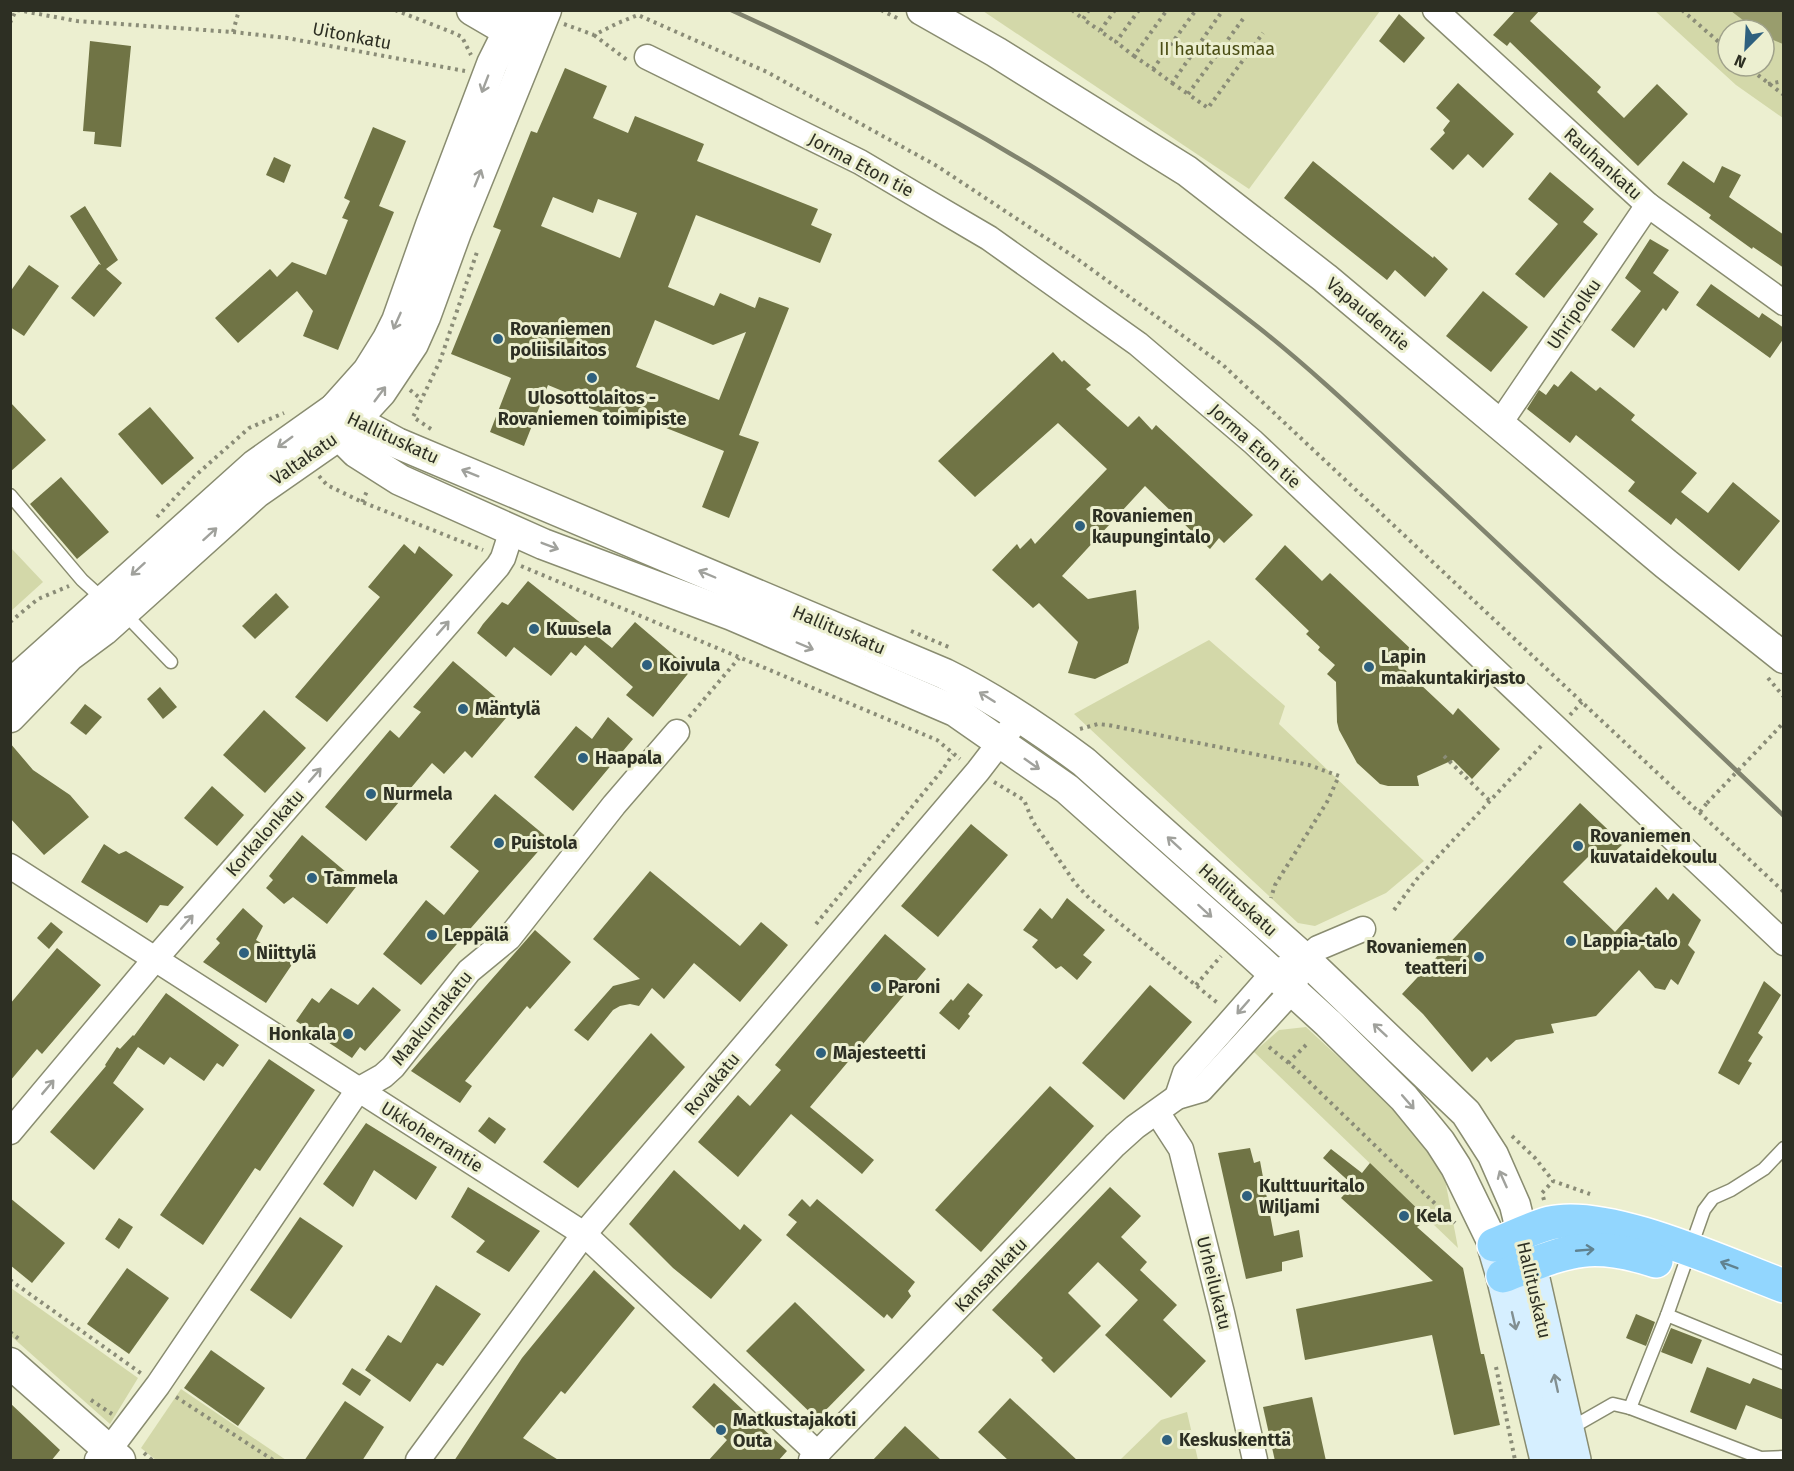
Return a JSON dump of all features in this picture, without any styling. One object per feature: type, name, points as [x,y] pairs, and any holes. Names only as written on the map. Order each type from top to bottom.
[{"type":"highway","points":[[1507,1239],[1550,1223],[1580,1220],[1626,1229],[1784,1311]]},
{"type":"highway","points":[[1516,1271],[1559,1254],[1603,1248],[1688,1261],[1784,1287]]},
{"type":"main road","name":"Hallituskatu","points":[[1507,1239],[1563,1452]]},
{"type":"street","points":[[472,10],[533,19]]},
{"type":"street","name":"Rauhankatu","points":[[1435,10],[1648,206],[1784,303]]},
{"type":"street","name":"Vapaudentie","points":[[915,17],[996,52],[1187,171],[1325,278],[1500,423],[1666,564],[1774,665]]},
{"type":"street","name":"Valtakatu","points":[[10,685],[114,606],[342,422],[368,371],[393,330],[492,64],[533,19]]},
{"type":"street","name":"Jorma Eton tie","points":[[641,61],[860,162],[989,238],[1138,344],[1253,442],[1784,943]]},
{"type":"street","name":"Uhripolku","points":[[1500,423],[1648,206]]},
{"type":"street","name":"Hallituskatu","points":[[342,422],[502,486],[945,674],[1019,717],[1084,762],[1305,959],[1466,1113],[1493,1155],[1515,1205],[1507,1239]]},
{"type":"street","name":"Hallituskatu","points":[[342,422],[356,452],[400,480],[543,544],[732,615],[955,711],[1000,742],[1067,789],[1282,982],[1404,1098],[1422,1119],[1507,1239]]},
{"type":"street","points":[[502,486],[512,530]]},
{"type":"street","name":"Korkalonkatu","points":[[10,1132],[156,958],[498,566],[512,530]]},
{"type":"street","points":[[732,615],[761,597],[766,629]]},
{"type":"street","name":"Valtakatu","points":[[10,717],[114,606]]},
{"type":"street","name":"Rovakatu","points":[[418,1461],[584,1234],[971,780],[1019,717]]},
{"type":"street","name":"Maakuntakatu","points":[[109,1457],[358,1090],[393,1067],[469,971],[509,938],[614,805],[676,732]]},
{"type":"street","name":"Ukkoherrantie","points":[[10,867],[156,958],[584,1234],[815,1457]]},
{"type":"street","name":"Kansankatu","points":[[815,1457],[1115,1145],[1135,1127],[1177,1097],[1185,1072],[1318,948],[1364,929]]},
{"type":"street","name":"Urheilukatu","points":[[1157,1112],[1181,1149],[1222,1313],[1255,1461]]},
{"type":"street","points":[[10,1363],[109,1457]]},
{"type":"lane","points":[[10,495],[82,580],[114,606],[171,662]]},
{"type":"lane","points":[[1630,1408],[1688,1261],[1704,1210],[1713,1198],[1731,1190],[1764,1169],[1784,1148]]},
{"type":"lane","points":[[1667,1316],[1784,1363]]},
{"type":"lane","points":[[1563,1452],[1578,1424],[1613,1404],[1630,1408],[1761,1458],[1784,1457]]},
{"type":"path","points":[[233,32],[239,10]]},
{"type":"path","points":[[395,10],[430,22],[462,37],[471,55]]},
{"type":"path","points":[[881,10],[915,17]]},
{"type":"path","points":[[1072,10],[1208,108],[1263,33]]},
{"type":"path","points":[[1083,19],[1089,10]]},
{"type":"path","points":[[1100,31],[1115,10]]},
{"type":"path","points":[[1116,42],[1139,10]]},
{"type":"path","points":[[1134,56],[1167,10]]},
{"type":"path","points":[[1153,69],[1196,10]]},
{"type":"path","points":[[1172,82],[1223,10]]},
{"type":"path","points":[[1682,10],[1716,40]]},
{"type":"path","points":[[10,23],[15,11]]},
{"type":"path","name":"Uitonkatu","points":[[15,11],[77,21],[287,38],[467,72]]},
{"type":"path","points":[[594,35],[638,15]]},
{"type":"path","points":[[533,19],[594,35],[641,61]]},
{"type":"path","points":[[1188,94],[1243,19]]},
{"type":"path","points":[[1760,78],[1784,95]]},
{"type":"path","points":[[1767,84],[1784,81]]},
{"type":"path","points":[[435,431],[413,417],[440,361],[480,244]]},
{"type":"path","points":[[156,519],[195,477],[249,428],[287,411]]},
{"type":"path","points":[[10,622],[38,599],[82,580]]},
{"type":"path","points":[[909,630],[957,651]]},
{"type":"path","points":[[676,732],[739,658],[786,675],[937,740],[952,754]]},
{"type":"path","points":[[1774,665],[1784,697]]},
{"type":"path","points":[[1394,910],[1417,879],[1582,702]]},
{"type":"path","points":[[1700,812],[1784,722]]},
{"type":"path","points":[[1077,729],[1098,724],[1108,725],[1309,765],[1339,776],[1327,802],[1275,885],[1269,904]]},
{"type":"path","points":[[1444,756],[1490,801]]},
{"type":"path","points":[[993,782],[1024,800],[1033,822],[1075,883],[1089,898],[1224,1008]]},
{"type":"path","points":[[1196,985],[1224,953]]},
{"type":"path","points":[[1262,1041],[1288,1063],[1461,1229]]},
{"type":"path","points":[[1288,1063],[1306,1045]]},
{"type":"path","points":[[1542,1193],[1553,1181]]},
{"type":"green space","name":"II hautausmaa","points":[[983,11],[1380,11],[1249,189]]},
{"type":"green space","points":[[1655,11],[1783,11],[1783,118],[1728,78],[1776,78],[1776,18],[1716,18],[1716,67]]},
{"type":"green space","points":[[11,548],[43,582],[10,611]]},
{"type":"green space","points":[[1209,640],[1285,706],[1279,724],[1424,861],[1386,893],[1315,926],[1298,923],[1074,714]]},
{"type":"green space","points":[[1306,1027],[1413,1126],[1444,1174],[1458,1248],[1254,1052],[1279,1030]]},
{"type":"green space","points":[[11,1288],[138,1378],[110,1424],[11,1336]]},
{"type":"green space","points":[[181,1389],[286,1460],[156,1460],[141,1448]]},
{"type":"green space","name":"Keskuskenttä","points":[[1187,1412],[1198,1460],[1120,1460],[1161,1420]]},
{"type":"shaded area","points":[[1731,11],[1783,11],[1783,44],[1776,41],[1776,18],[1740,18]]},
{"type":"building","points":[[1516,10],[1540,10],[1530,21],[1601,87],[1597,92],[1624,118],[1657,84],[1688,114],[1638,166],[1510,42],[1507,46],[1493,35]]},
{"type":"building","points":[[1399,14],[1425,38],[1404,63],[1379,41]]},
{"type":"building","points":[[90,41],[131,46],[121,147],[94,144],[95,132],[83,131]]},
{"type":"building","points":[[565,68],[607,86],[593,118],[628,133],[635,116],[704,144],[697,161],[818,209],[811,225],[832,234],[820,263],[696,215],[668,287],[714,306],[720,293],[755,308],[759,297],[789,308],[739,435],[759,442],[729,518],[702,507],[724,451],[621,410],[618,419],[589,408],[589,402],[548,385],[524,446],[490,432],[511,378],[451,354],[501,230],[493,227],[531,131],[537,133]],"holes":[[[553,197],[593,213],[598,199],[637,213],[620,258],[541,226]],[[655,320],[713,345],[746,332],[719,400],[636,367]]]},
{"type":"building","points":[[1458,83],[1514,134],[1483,168],[1468,154],[1453,170],[1430,149],[1445,133],[1443,130],[1450,121],[1436,108]]},
{"type":"building","points":[[373,127],[406,141],[379,206],[394,212],[338,350],[303,336],[313,311],[297,291],[238,343],[215,318],[270,269],[277,277],[292,262],[326,275],[348,220],[342,218],[350,201],[344,198]]},
{"type":"building","points":[[274,157],[291,165],[284,183],[266,175]]},
{"type":"building","points":[[1313,161],[1448,269],[1425,297],[1395,270],[1387,280],[1284,198]]},
{"type":"building","points":[[1683,161],[1714,183],[1722,166],[1741,175],[1729,197],[1784,235],[1784,268],[1753,247],[1752,249],[1709,218],[1711,215],[1667,184]]},
{"type":"building","points":[[1550,172],[1594,209],[1583,222],[1598,234],[1544,298],[1515,274],[1558,224],[1528,199]]},
{"type":"building","points":[[85,206],[118,260],[106,269],[122,283],[94,317],[71,298],[99,264],[101,265],[70,216]]},
{"type":"building","points":[[1650,239],[1669,250],[1653,273],[1679,292],[1666,311],[1663,308],[1634,348],[1611,330],[1641,291],[1625,278]]},
{"type":"building","points":[[29,265],[59,286],[24,336],[10,327],[10,292]]},
{"type":"building","points":[[1711,284],[1759,318],[1762,313],[1784,328],[1784,338],[1770,358],[1696,305]]},
{"type":"building","points":[[1483,291],[1528,327],[1491,372],[1446,336]]},
{"type":"building","name":"Rovaniemen kaupungintalo","points":[[1053,352],[1091,385],[1086,389],[1128,427],[1139,416],[1152,430],[1156,425],[1253,515],[1224,543],[1219,538],[1210,549],[1145,486],[1062,576],[1088,599],[1136,590],[1139,628],[1128,663],[1095,679],[1068,673],[1078,642],[1039,603],[1033,608],[992,570],[1017,544],[1020,549],[1031,538],[1035,544],[1107,469],[1058,423],[975,497],[938,461]]},
{"type":"building","points":[[1571,371],[1596,391],[1600,387],[1635,415],[1631,420],[1697,473],[1681,492],[1708,513],[1733,482],[1780,521],[1739,571],[1676,518],[1671,525],[1628,491],[1635,482],[1576,435],[1570,443],[1527,409],[1539,390],[1546,395],[1554,384],[1558,387]]},
{"type":"building","points":[[10,402],[46,440],[10,472]]},
{"type":"building","points":[[150,407],[194,458],[162,485],[118,434]]},
{"type":"building","points":[[61,477],[109,532],[77,559],[30,504]]},
{"type":"building","points":[[404,544],[415,554],[419,546],[453,575],[327,722],[295,697],[380,597],[368,587]]},
{"type":"building","name":"Lapin maakuntakirjasto","points":[[1285,545],[1322,581],[1330,573],[1413,651],[1404,659],[1407,662],[1403,668],[1453,715],[1458,708],[1500,749],[1472,779],[1453,760],[1417,776],[1419,786],[1388,786],[1380,784],[1357,763],[1337,722],[1336,682],[1327,674],[1335,665],[1318,650],[1320,647],[1306,634],[1309,631],[1255,579]]},
{"type":"building","points":[[528,581],[612,648],[635,622],[691,670],[653,717],[626,695],[633,687],[585,645],[576,656],[571,652],[551,676],[514,647],[506,657],[477,633],[502,602],[508,605]]},
{"type":"building","points":[[276,593],[289,607],[255,639],[242,626]]},
{"type":"building","points":[[453,661],[512,711],[472,758],[465,751],[444,774],[432,763],[366,841],[325,807],[390,730],[399,738],[421,712],[413,707]]},
{"type":"building","points":[[160,687],[177,707],[163,719],[147,699]]},
{"type":"building","points":[[85,704],[102,717],[86,735],[70,723]]},
{"type":"building","points":[[264,710],[306,748],[265,793],[223,755]]},
{"type":"building","name":"Haapala","points":[[608,717],[633,739],[573,811],[534,777],[576,726],[592,739]]},
{"type":"building","points":[[10,743],[33,770],[70,795],[89,817],[44,855],[10,818]]},
{"type":"building","points":[[212,786],[244,815],[217,846],[184,818]]},
{"type":"building","points":[[495,794],[549,839],[421,985],[383,954],[426,900],[444,915],[479,871],[450,847]]},
{"type":"building","name":"Lappia-talo","points":[[1580,803],[1623,844],[1608,858],[1604,853],[1597,860],[1591,854],[1563,882],[1615,932],[1656,887],[1668,900],[1673,893],[1701,920],[1688,945],[1695,952],[1678,985],[1671,979],[1665,990],[1655,988],[1639,970],[1596,1016],[1551,1024],[1554,1033],[1516,1040],[1491,1062],[1487,1057],[1472,1072],[1423,1014],[1402,994]]},
{"type":"building","points":[[971,824],[1008,855],[938,937],[901,906]]},
{"type":"building","name":"Tammela","points":[[302,835],[359,883],[327,924],[293,897],[284,904],[266,888],[273,880],[269,876]]},
{"type":"building","points":[[104,844],[119,854],[126,851],[184,887],[168,906],[160,905],[147,923],[81,882]]},
{"type":"building","points":[[650,871],[740,946],[761,922],[788,945],[740,1002],[694,963],[664,999],[652,988],[639,1006],[630,1004],[613,1010],[588,1041],[574,1030],[613,986],[640,979],[593,939]]},
{"type":"building","points":[[1067,898],[1105,930],[1083,955],[1092,962],[1077,980],[1061,966],[1056,969],[1032,947],[1038,940],[1023,930],[1040,908],[1052,919]]},
{"type":"building","name":"Niittylä","points":[[243,908],[263,926],[256,940],[293,963],[266,1003],[203,962],[220,943],[216,939]]},
{"type":"building","points":[[51,922],[63,932],[49,949],[37,938]]},
{"type":"building","points":[[535,930],[571,962],[530,1009],[527,1006],[465,1081],[472,1086],[460,1103],[411,1071]]},
{"type":"building","points":[[885,934],[926,969],[810,1107],[874,1160],[862,1174],[791,1114],[738,1177],[698,1142],[738,1095],[750,1106],[781,1070],[775,1065]]},
{"type":"building","points":[[57,948],[101,985],[42,1054],[37,1049],[10,1081],[10,1004]]},
{"type":"building","points":[[1764,981],[1781,995],[1758,1033],[1763,1037],[1748,1061],[1752,1063],[1739,1085],[1718,1073]]},
{"type":"building","points":[[968,983],[983,995],[959,1030],[939,1013]]},
{"type":"building","points":[[1150,985],[1192,1022],[1124,1100],[1082,1063]]},
{"type":"building","name":"Honkala","points":[[373,987],[401,1010],[365,1051],[360,1047],[352,1058],[296,1021],[312,998],[319,1003],[331,988],[358,1005]]},
{"type":"building","points":[[166,993],[239,1045],[223,1067],[217,1063],[204,1081],[170,1057],[164,1065],[138,1047],[113,1083],[144,1109],[94,1170],[50,1132],[106,1066],[117,1047],[120,1049],[134,1036]]},
{"type":"building","points":[[651,1033],[685,1067],[578,1188],[543,1162]]},
{"type":"building","points":[[269,1059],[315,1090],[260,1171],[255,1168],[203,1245],[160,1215]]},
{"type":"building","points":[[1050,1086],[1094,1126],[981,1252],[935,1210]]},
{"type":"building","points":[[489,1117],[506,1129],[495,1144],[478,1131]]},
{"type":"building","points":[[366,1123],[437,1167],[416,1200],[374,1170],[353,1207],[323,1184]]},
{"type":"building","name":"Kulttuuritalo Wiljami","points":[[1250,1148],[1254,1163],[1260,1161],[1274,1236],[1299,1230],[1303,1257],[1282,1262],[1282,1271],[1246,1279],[1218,1153]]},
{"type":"building","points":[[1331,1149],[1362,1173],[1370,1163],[1428,1219],[1417,1227],[1463,1268],[1481,1354],[1484,1354],[1500,1425],[1454,1435],[1432,1335],[1305,1360],[1296,1309],[1433,1281],[1341,1198],[1353,1185],[1323,1158]]},
{"type":"building","points":[[674,1170],[740,1230],[744,1224],[762,1240],[711,1299],[673,1268],[629,1224]]},
{"type":"building","points":[[468,1187],[540,1231],[509,1272],[476,1252],[485,1241],[451,1217]]},
{"type":"building","points":[[1110,1187],[1141,1216],[1121,1237],[1147,1262],[1140,1270],[1177,1305],[1163,1320],[1206,1361],[1171,1398],[1105,1335],[1138,1300],[1098,1262],[1068,1293],[1101,1326],[1054,1373],[1041,1360],[1043,1358],[992,1310]]},
{"type":"building","points":[[10,1198],[65,1243],[32,1283],[10,1265]]},
{"type":"building","points":[[802,1199],[810,1207],[817,1199],[915,1282],[908,1291],[911,1296],[892,1319],[887,1314],[884,1318],[786,1235],[797,1222],[788,1215]]},
{"type":"building","points":[[300,1217],[343,1246],[291,1319],[250,1290]]},
{"type":"building","points":[[119,1218],[133,1227],[119,1249],[105,1239]]},
{"type":"building","points":[[127,1268],[169,1298],[129,1354],[87,1324]]},
{"type":"building","points":[[594,1270],[635,1308],[565,1394],[561,1391],[523,1438],[560,1461],[454,1461],[522,1358]]},
{"type":"building","points":[[436,1285],[481,1314],[443,1366],[437,1363],[410,1402],[365,1370],[388,1335],[401,1343]]},
{"type":"building","points":[[795,1302],[865,1370],[817,1419],[746,1351]]},
{"type":"building","points":[[1636,1314],[1655,1322],[1646,1346],[1626,1338]]},
{"type":"building","points":[[1671,1328],[1702,1340],[1692,1364],[1661,1352]]},
{"type":"building","points":[[211,1350],[265,1388],[238,1426],[184,1388]]},
{"type":"building","points":[[1707,1367],[1750,1384],[1753,1378],[1784,1390],[1784,1420],[1746,1405],[1736,1430],[1690,1412]]},
{"type":"building","points":[[352,1368],[371,1380],[360,1396],[342,1384]]},
{"type":"building","points":[[714,1383],[787,1451],[778,1461],[708,1461],[727,1440],[692,1407]]},
{"type":"building","points":[[1312,1397],[1326,1461],[1275,1461],[1263,1407]]},
{"type":"building","points":[[1010,1398],[1078,1461],[1009,1461],[978,1432]]},
{"type":"building","points":[[345,1401],[384,1427],[362,1461],[304,1461]]},
{"type":"building","points":[[10,1403],[60,1450],[51,1461],[10,1461]]},
{"type":"building","points":[[905,1426],[942,1461],[872,1461]]},
{"type":"railway","points":[[731,10],[873,78],[1011,154],[1106,215],[1229,304],[1350,406],[1784,816]]},
{"type":"place","name":"Rovaniemen poliisilaitos","points":[[498,339]]},
{"type":"place","name":"Ulosottolaitos - Rovaniemen toimipiste","points":[[592,378]]},
{"type":"place","name":"Rovaniemen kaupungintalo","points":[[1080,526]]},
{"type":"place","name":"Kuusela","points":[[534,629]]},
{"type":"place","name":"Koivula","points":[[647,665]]},
{"type":"place","name":"Lapin maakuntakirjasto","points":[[1369,667]]},
{"type":"place","name":"Mäntylä","points":[[463,709]]},
{"type":"place","name":"Haapala","points":[[583,758]]},
{"type":"place","name":"Nurmela","points":[[371,794]]},
{"type":"place","name":"Puistola","points":[[499,843]]},
{"type":"place","name":"Rovaniemen kuvataidekoulu","points":[[1578,846]]},
{"type":"place","name":"Tammela","points":[[312,878]]},
{"type":"place","name":"Leppälä","points":[[432,935]]},
{"type":"place","name":"Lappia-talo","points":[[1571,941]]},
{"type":"place","name":"Niittylä","points":[[244,953]]},
{"type":"place","name":"Rovaniemen teatteri","points":[[1479,957]]},
{"type":"place","name":"Paroni","points":[[876,987]]},
{"type":"place","name":"Honkala","points":[[348,1034]]},
{"type":"place","name":"Majesteetti","points":[[821,1053]]},
{"type":"place","name":"Kulttuuritalo Wiljami","points":[[1247,1196]]},
{"type":"place","name":"Kela","points":[[1404,1216]]},
{"type":"place","name":"Matkustajakoti Outa","points":[[721,1430]]},
{"type":"place","name":"Keskuskenttä","points":[[1167,1440]]}]
